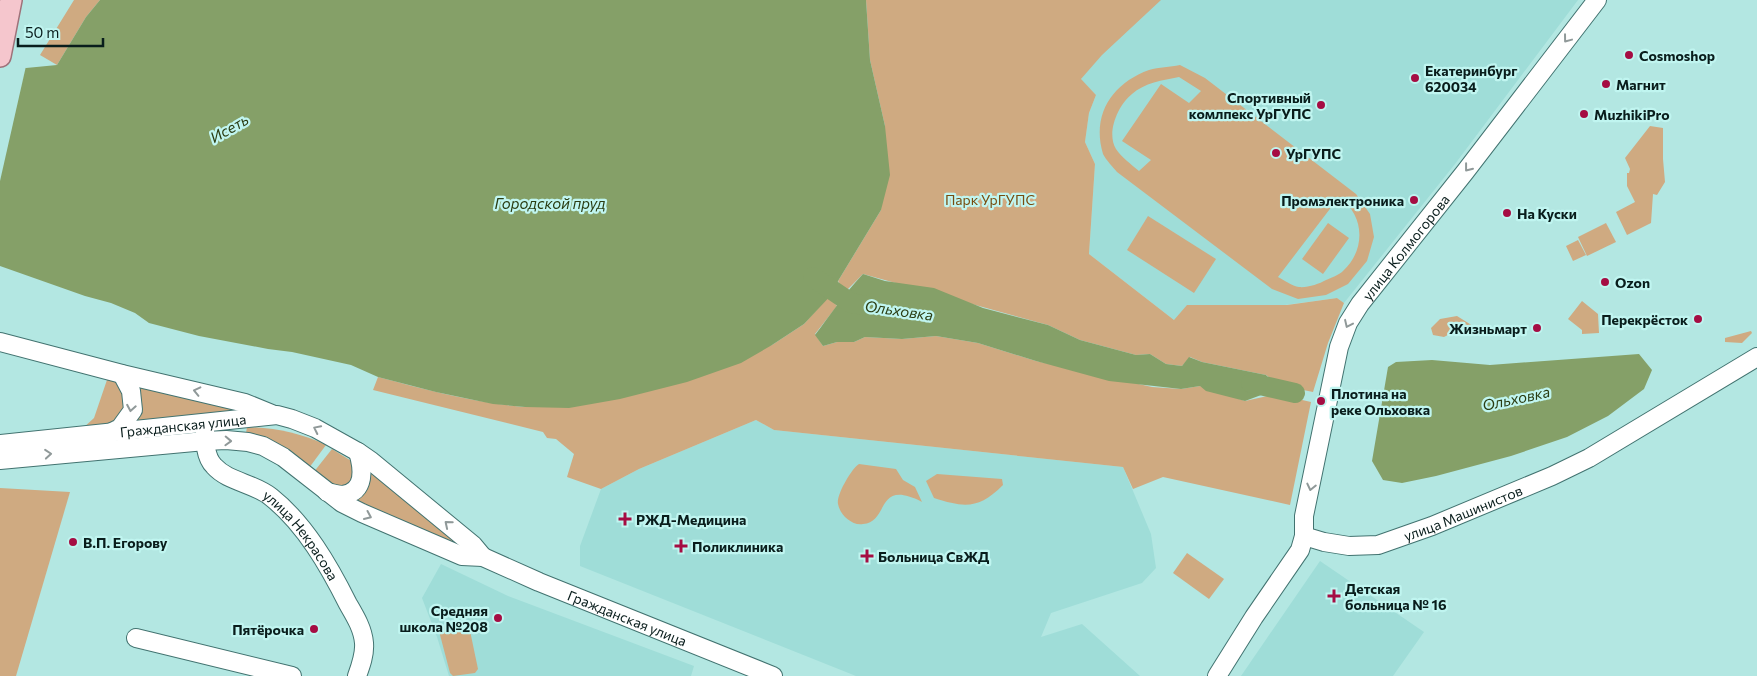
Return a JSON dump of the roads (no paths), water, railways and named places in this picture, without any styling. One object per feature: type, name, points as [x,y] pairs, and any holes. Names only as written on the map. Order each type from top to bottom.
[{"type":"main road","points":[[0,56],[11,0]]},
{"type":"street","name":"улица Колмогорова","points":[[1304,536],[1304,516],[1339,347],[1348,323],[1384,272],[1465,172],[1597,0]]},
{"type":"street","points":[[0,342],[122,374],[245,402],[277,415]]},
{"type":"street","name":"улица Машинистов","points":[[1304,536],[1324,542],[1349,546],[1378,545],[1432,526],[1552,476],[1589,458],[1757,357]]},
{"type":"street","points":[[109,434],[120,428],[133,410],[130,390],[122,374]]},
{"type":"street","name":"Гражданская улица","points":[[0,444],[277,415],[315,428],[358,452],[473,545],[483,557]]},
{"type":"street","name":"улица Некрасова","points":[[205,422],[205,441],[212,466],[222,474],[270,496],[314,546],[340,588],[359,624],[364,641],[364,656],[357,676]]},
{"type":"street","name":"Гражданская улица","points":[[0,460],[205,441],[226,440],[248,442],[263,446],[283,457],[342,503],[362,513],[462,556],[483,557],[539,582],[773,676]]},
{"type":"street","points":[[327,492],[343,494],[354,490],[359,485],[362,476],[362,464],[358,452]]},
{"type":"street","points":[[1217,676],[1254,617],[1300,550],[1304,536]]},
{"type":"street","points":[[136,638],[292,676]]},
{"type":"water","name":"Городской пруд","points":[[100,0],[866,0],[870,60],[885,126],[890,175],[881,210],[838,281],[835,291],[804,324],[741,363],[687,382],[620,399],[569,408],[493,404],[436,392],[378,377],[351,365],[292,352],[199,336],[149,323],[135,313],[111,303],[85,296],[0,266],[0,63],[26,68],[57,65],[86,17]]},
{"type":"water","points":[[863,274],[885,281],[934,288],[983,308],[1048,325],[1080,340],[1136,355],[1150,354],[1166,364],[1182,366],[1189,357],[1202,362],[1266,375],[1277,389],[1245,401],[1206,391],[1200,386],[1181,389],[1109,381],[978,343],[936,336],[902,339],[865,337],[854,342],[837,342],[823,346],[815,335]]},
{"type":"water","points":[[1639,354],[1652,370],[1644,389],[1608,416],[1567,437],[1511,456],[1402,483],[1383,480],[1372,461],[1388,367],[1396,362],[1432,360],[1490,365]]},
{"type":"waterway","name":"Ольховка","points":[[813,277],[851,303],[868,306]]},
{"type":"waterway","name":"Ольховка","points":[[1251,383],[1295,393]]},
{"type":"place","name":"Cosmoshop","points":[[1629,55]]},
{"type":"place","name":"Екатеринбург 620034","points":[[1415,78]]},
{"type":"place","name":"Магнит","points":[[1606,84]]},
{"type":"place","name":"Спортивный комлпекс УрГУПС","points":[[1321,105]]},
{"type":"place","name":"MuzhikiPro","points":[[1584,114]]},
{"type":"place","name":"УрГУПС","points":[[1276,153]]},
{"type":"place","name":"Промэлектроника","points":[[1414,200]]},
{"type":"place","name":"На Куски","points":[[1507,213]]},
{"type":"place","name":"Ozon","points":[[1605,282]]},
{"type":"place","name":"Перекрёсток","points":[[1698,319]]},
{"type":"place","name":"Жизньмарт","points":[[1537,328]]},
{"type":"place","name":"Плотина на реке Ольховка","points":[[1321,401]]},
{"type":"place","name":"РЖД-Медицина","points":[[625,519]]},
{"type":"place","name":"В.П. Егорову","points":[[73,542]]},
{"type":"place","name":"Поликлиника","points":[[681,546]]},
{"type":"place","name":"Больница СвЖД","points":[[867,556]]},
{"type":"place","name":"Детская больница № 16","points":[[1334,596]]},
{"type":"place","name":"Средняя школа №208","points":[[498,618]]},
{"type":"place","name":"Пятёрочка","points":[[314,629]]},
{"type":"water label","name":"Исеть","points":[[229,128]]},
{"type":"park label","name":"Парк УрГУПС","points":[[990,199]]}]
